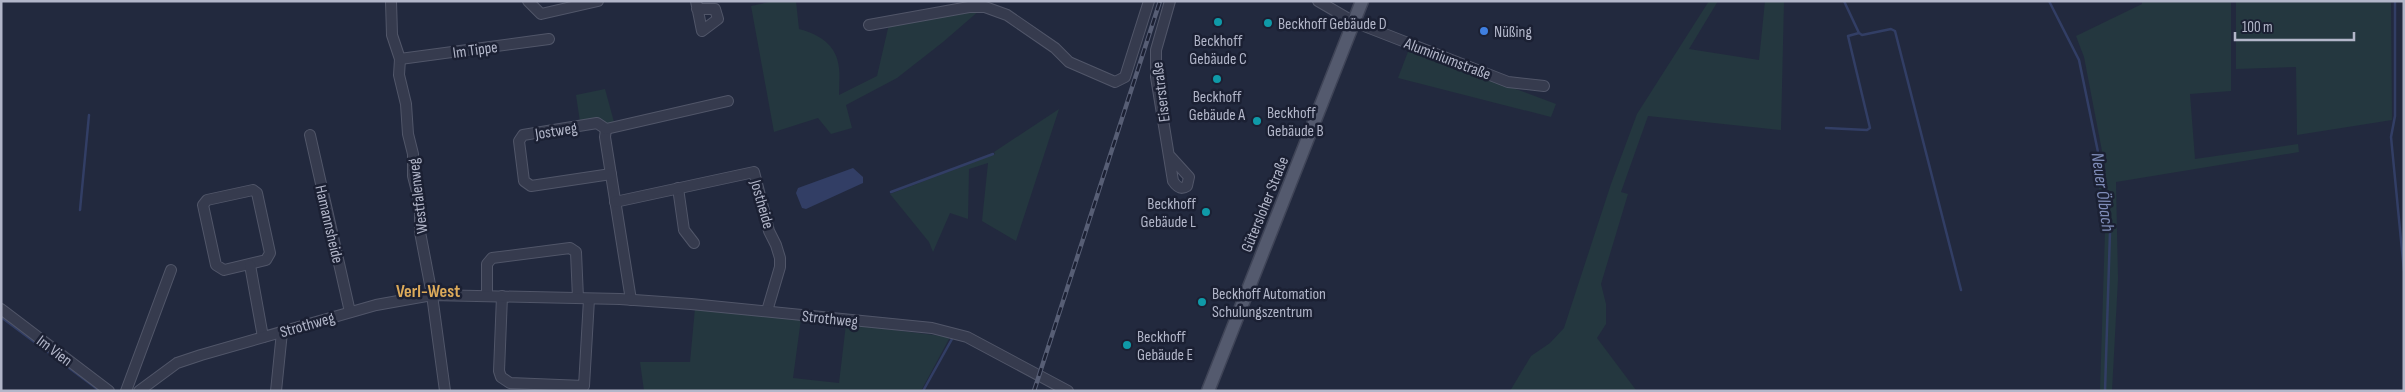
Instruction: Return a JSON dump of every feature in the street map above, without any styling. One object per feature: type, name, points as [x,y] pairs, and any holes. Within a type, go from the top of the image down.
[{"type":"main road","name":"Gütersloher Straße","points":[[1208,391],[1362,1]]},
{"type":"street","name":"Westfalenweg","points":[[391,1],[392,35],[400,59],[399,75],[406,104],[408,134],[413,154],[413,176],[420,203],[420,232],[432,295],[445,391]]},
{"type":"street","points":[[528,1],[541,14],[598,1]]},
{"type":"street","points":[[869,25],[969,7],[985,7],[1007,15],[1055,48],[1069,62],[1114,82],[1125,77],[1149,1]]},
{"type":"street","name":"Eiserstraße","points":[[1169,155],[1156,77],[1156,50],[1170,1]]},
{"type":"street","points":[[1318,1],[1354,22]]},
{"type":"street","name":"Aluminiumstraße","points":[[1354,22],[1508,82],[1544,86]]},
{"type":"street","name":"Im Tippe","points":[[400,59],[549,39]]},
{"type":"street","name":"Jostweg","points":[[611,174],[531,186],[524,181],[519,141],[523,135],[597,124],[606,129],[728,101]]},
{"type":"street","points":[[606,129],[605,137],[631,300]]},
{"type":"street","name":"Hamannsheide","points":[[310,135],[350,312]]},
{"type":"street","name":"Jostheide","points":[[615,202],[754,172],[769,231],[780,258],[780,267],[767,311]]},
{"type":"street","points":[[678,188],[684,230],[694,243]]},
{"type":"street","points":[[253,190],[257,192],[270,253],[266,260],[250,265],[224,270],[216,265],[203,205],[206,200],[253,190]]},
{"type":"street","points":[[487,295],[487,264],[492,258],[570,248],[576,252],[578,298]]},
{"type":"street","points":[[250,265],[263,337]]},
{"type":"street","points":[[126,391],[171,270]]},
{"type":"street","name":"Strothweg","points":[[139,391],[177,363],[350,312],[398,300],[432,295],[487,295],[631,300],[767,311],[932,328],[967,337],[1068,391]]},
{"type":"street","points":[[502,296],[501,377],[510,382],[584,386],[588,299]]},
{"type":"street","name":"Im Vien","points":[[1,309],[109,391]]},
{"type":"street","points":[[276,391],[282,332]]},
{"type":"shaded area","points":[[774,1],[796,1],[799,29],[820,37],[831,47],[838,60],[839,95],[877,76],[889,24],[980,10],[897,78],[846,105],[852,128],[831,134],[818,118],[774,132],[751,6]]},
{"type":"shaded area","points":[[1709,1],[1718,1],[1689,49],[1759,60],[1765,1],[1784,1],[1781,130],[1648,116],[1621,192],[1628,194],[1601,284],[1606,304],[1606,324],[1597,338],[1636,390],[1510,391],[1531,356],[1550,343],[1564,328],[1611,184],[1637,114]]},
{"type":"shaded area","points":[[2142,1],[2231,1],[2231,91],[2190,94],[2195,159],[2298,144],[2299,152],[2116,182],[2118,279],[2112,391],[2100,391],[2105,231],[2097,174],[2106,172],[2084,57],[2076,36],[2142,4]]},
{"type":"shaded area","points":[[2236,1],[2391,1],[2392,120],[2297,135],[2296,67],[2236,69]]},
{"type":"shaded area","points":[[1409,49],[1556,104],[1551,117],[1398,78]]},
{"type":"shaded area","points":[[605,89],[614,122],[606,124],[580,122],[576,95]]},
{"type":"shaded area","points":[[1059,109],[1016,241],[982,221],[988,163],[969,169],[968,219],[950,213],[933,252],[929,242],[890,194],[995,154],[994,152]]},
{"type":"shaded area","points":[[695,308],[801,319],[793,378],[839,383],[846,324],[950,337],[921,391],[644,391],[640,362],[690,362]]},
{"type":"water","points":[[853,168],[863,177],[863,183],[806,209],[802,208],[796,193],[798,188]]},
{"type":"waterway","points":[[1844,1],[1859,33],[1862,35],[1891,29],[1895,31],[1961,290]]},
{"type":"waterway","name":"Neuer Ölbach","points":[[2049,1],[2079,60],[2105,186],[2110,232],[2105,391]]},
{"type":"waterway","points":[[2395,1],[2395,116],[2391,137],[2404,271]]},
{"type":"waterway","points":[[1826,128],[1867,130],[1870,128],[1848,36],[1859,33]]},
{"type":"waterway","points":[[80,210],[89,115]]},
{"type":"waterway","points":[[891,192],[993,154]]},
{"type":"waterway","points":[[1,317],[100,391]]},
{"type":"waterway","points":[[923,391],[952,339]]},
{"type":"railway","points":[[1034,391],[1160,1]]},
{"type":"place","name":"Beckhoff Gebäude C","points":[[1218,22]]},
{"type":"place","name":"Beckhoff Gebäude D","points":[[1268,23]]},
{"type":"place","name":"Nüßing","points":[[1484,31]]},
{"type":"place","name":"Beckhoff Gebäude A","points":[[1217,79]]},
{"type":"place","name":"Beckhoff Gebäude B","points":[[1257,121]]},
{"type":"place","name":"Beckhoff Gebäude L","points":[[1206,212]]},
{"type":"place","name":"Beckhoff Automation Schulungszentrum","points":[[1202,302]]},
{"type":"place","name":"Beckhoff Gebäude E","points":[[1127,345]]},
{"type":"district","name":"Verl-West","points":[[428,291]]}]
